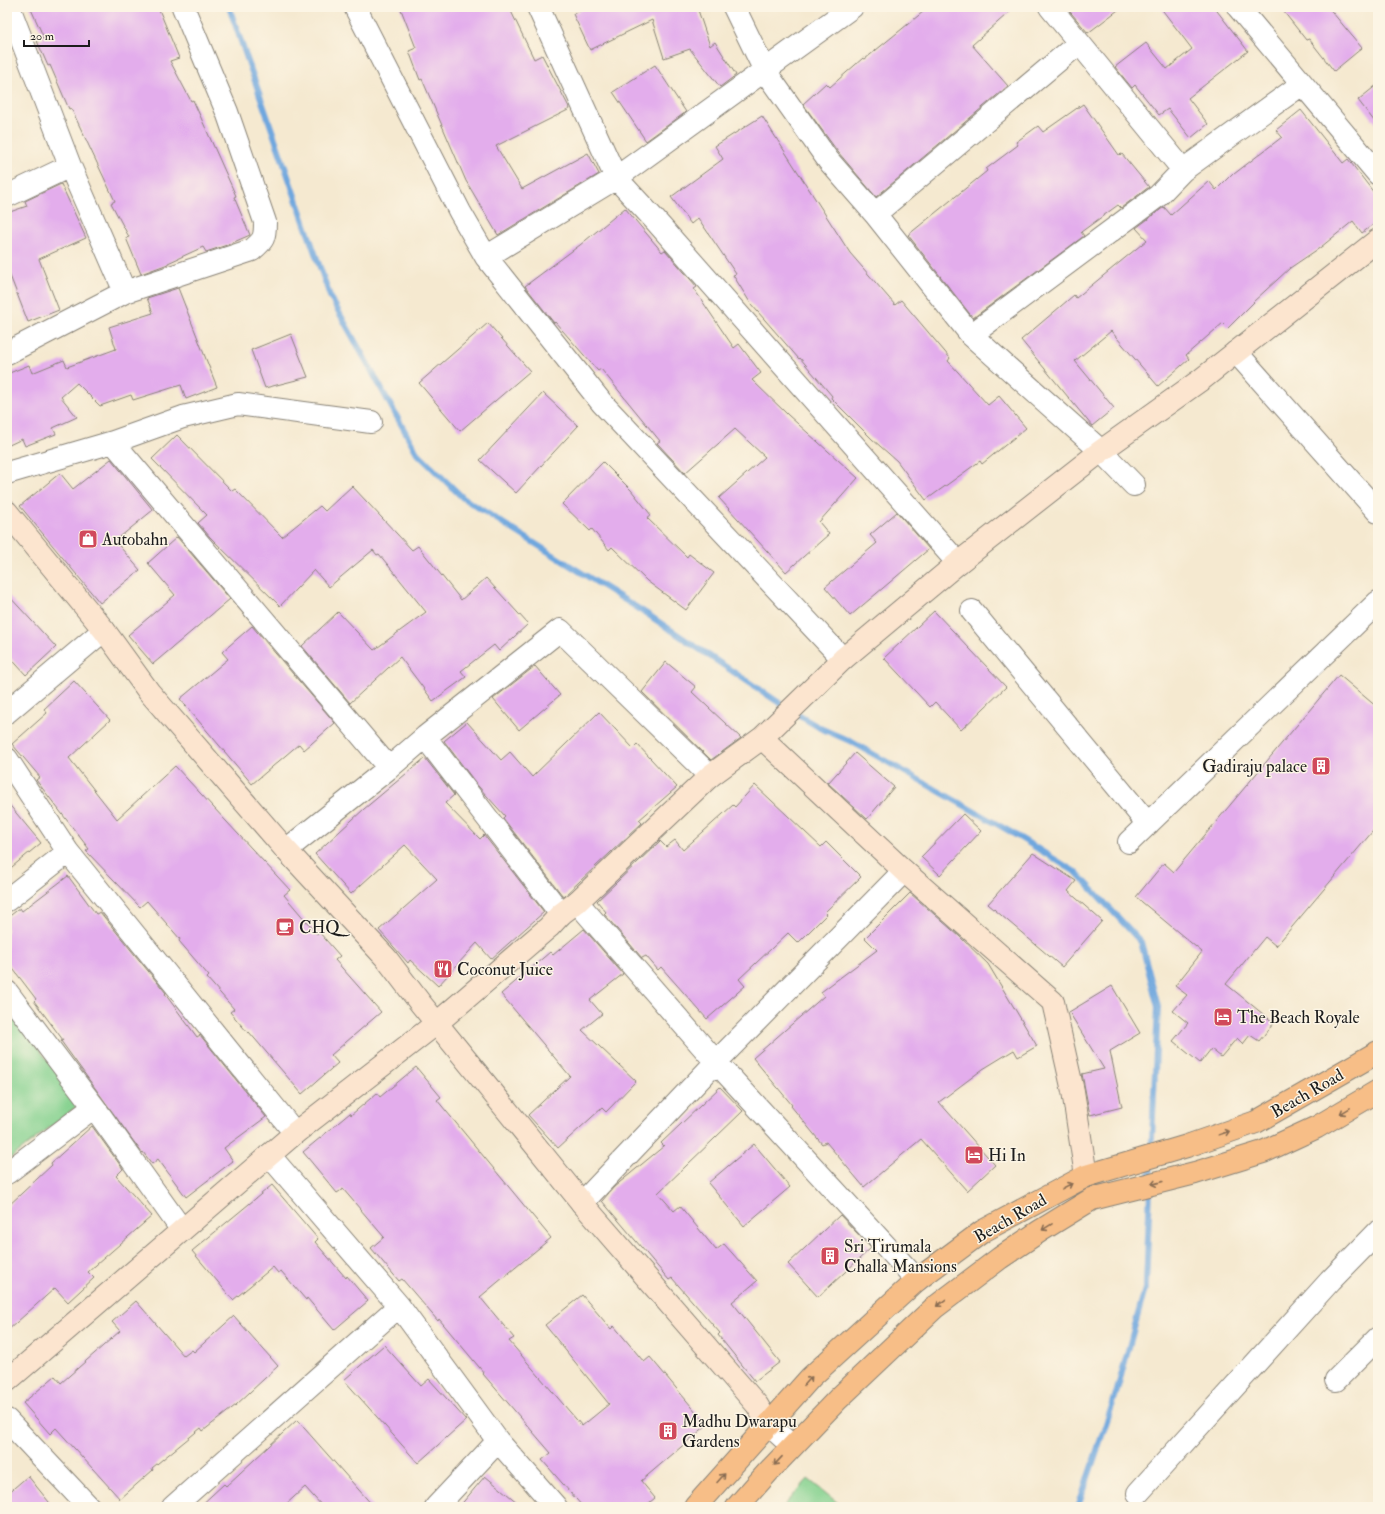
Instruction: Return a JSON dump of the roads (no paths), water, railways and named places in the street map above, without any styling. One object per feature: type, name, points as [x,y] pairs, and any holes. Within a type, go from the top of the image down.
[{"type":"main road","name":"Beach Road","points":[[695,1507],[811,1377],[917,1280],[983,1231],[1086,1176],[1187,1146],[1256,1122],[1378,1052]]},
{"type":"main road","name":"Beach Road","points":[[737,1507],[792,1446],[844,1393],[934,1308],[1000,1258],[1092,1199],[1195,1173],[1263,1152],[1317,1127],[1378,1091]]},
{"type":"main road","points":[[1302,1096],[1317,1127]]},
{"type":"street","points":[[9,7],[70,166],[125,292]]},
{"type":"street","points":[[7,353],[125,292],[252,250],[262,242],[265,234],[264,222],[227,112],[183,7]]},
{"type":"street","points":[[355,7],[460,212],[486,257],[602,403],[843,659]]},
{"type":"street","points":[[538,7],[616,178],[958,562]]},
{"type":"street","points":[[734,7],[765,71],[828,160],[875,214],[971,335],[1101,451],[1134,485]]},
{"type":"street","points":[[486,257],[616,178],[852,7]]},
{"type":"street","points":[[1050,7],[1183,170]]},
{"type":"street","points":[[1238,7],[1378,174]]},
{"type":"street","points":[[875,214],[1079,42]]},
{"type":"street","points":[[971,335],[1158,196],[1183,170],[1302,84]]},
{"type":"street","points":[[7,196],[70,166]]},
{"type":"street","points":[[7,1381],[295,1133],[437,1023],[550,927],[710,776],[762,738],[843,659],[958,562],[1101,451],[1202,379],[1378,240]]},
{"type":"street","points":[[1236,352],[1378,512]]},
{"type":"street","points":[[7,473],[113,442],[183,417],[238,404],[371,422]]},
{"type":"street","points":[[113,442],[389,768]]},
{"type":"street","points":[[7,512],[104,630],[149,692],[286,850],[386,958],[582,1203],[757,1405],[769,1425],[792,1446]]},
{"type":"street","points":[[1129,842],[1378,602]]},
{"type":"street","points":[[972,611],[1148,824]]},
{"type":"street","points":[[7,712],[104,630]]},
{"type":"street","points":[[286,850],[560,630],[710,776]]},
{"type":"street","points":[[425,737],[569,908],[716,1062],[917,1280]]},
{"type":"street","points":[[762,738],[904,871],[1053,1002],[1073,1091],[1086,1176]]},
{"type":"street","points":[[7,759],[68,852],[295,1133]]},
{"type":"street","points":[[7,900],[68,852]]},
{"type":"street","points":[[582,1203],[716,1062],[904,871]]},
{"type":"street","points":[[7,992],[94,1107],[182,1230]]},
{"type":"street","points":[[7,1172],[94,1107]]},
{"type":"street","points":[[269,1155],[399,1306],[498,1441],[556,1507]]},
{"type":"street","points":[[1138,1493],[1330,1281],[1378,1232]]},
{"type":"street","points":[[173,1507],[399,1306]]},
{"type":"street","points":[[1336,1380],[1378,1338]]},
{"type":"street","points":[[7,1420],[89,1507]]},
{"type":"street","points":[[436,1507],[498,1441]]},
{"type":"waterway","points":[[229,7],[330,296],[417,453],[463,498],[647,614],[787,708]]},
{"type":"waterway","points":[[795,713],[820,728],[852,742],[1009,831],[1077,873],[1141,942],[1158,1007],[1150,1180]]},
{"type":"waterway","points":[[1078,1507],[1116,1394],[1146,1285],[1150,1189]]},
{"type":"place","name":"Autobahn","points":[[88,539]]},
{"type":"place","name":"Gadiraju palace","points":[[1321,766]]},
{"type":"place","name":"CHQ","points":[[285,927]]},
{"type":"place","name":"Coconut Juice","points":[[443,969]]},
{"type":"place","name":"The Beach Royale","points":[[1223,1017]]},
{"type":"place","name":"Hi In","points":[[974,1155]]},
{"type":"place","name":"Sri Tirumala Challa Mansions","points":[[830,1256]]},
{"type":"place","name":"Madhu Dwarapu Gardens","points":[[668,1431]]}]
